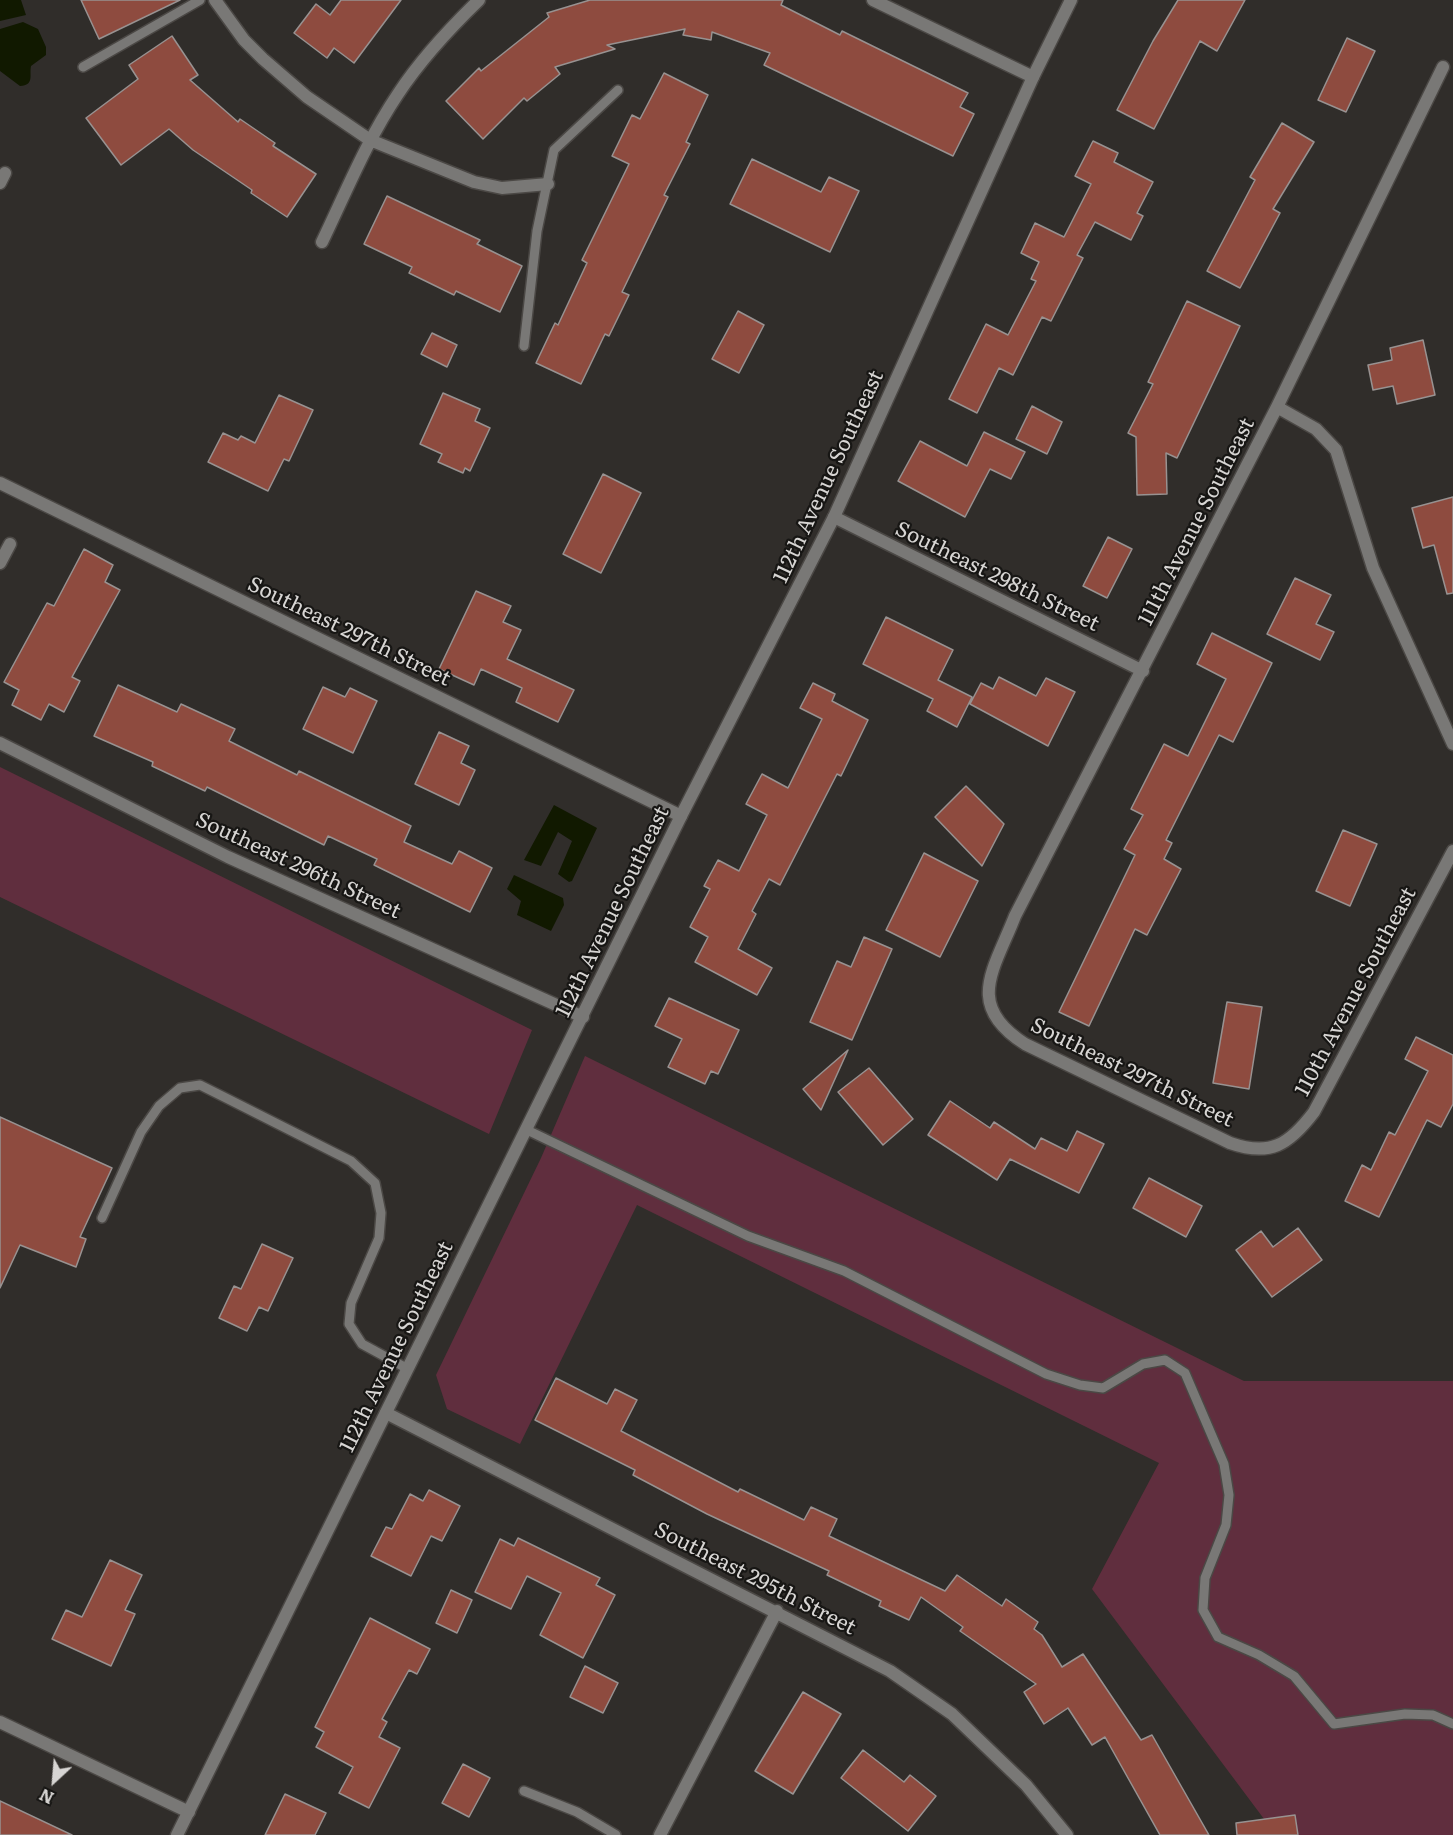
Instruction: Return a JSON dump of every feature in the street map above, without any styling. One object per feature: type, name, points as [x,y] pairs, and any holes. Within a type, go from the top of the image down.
[{"type":"street","points":[[215,0],[244,40],[263,59],[307,97],[370,140],[474,182],[502,188],[548,184]]},
{"type":"street","points":[[322,242],[370,140],[398,94],[424,58],[479,0]]},
{"type":"street","points":[[873,0],[1033,77]]},
{"type":"street","name":"112th Avenue Southeast","points":[[177,1835],[681,816],[834,517],[1033,77],[1071,0]]},
{"type":"street","name":"111th Avenue Southeast","points":[[987,995],[1015,916],[1277,407],[1443,67]]},
{"type":"street","points":[[1277,407],[1316,429],[1336,450],[1373,568],[1453,744]]},
{"type":"street","name":"Southeast 297th Street","points":[[0,483],[681,816]]},
{"type":"street","name":"Southeast 298th Street","points":[[834,517],[1143,671]]},
{"type":"street","points":[[0,563],[10,544]]},
{"type":"street","name":"Southeast 296th Street","points":[[0,743],[228,857],[583,1017]]},
{"type":"street","name":"110th Avenue Southeast","points":[[1283,1144],[1304,1126],[1324,1095],[1453,851]]},
{"type":"street","name":"Southeast 297th Street","points":[[987,995],[990,1010],[998,1023],[1025,1044],[1230,1143],[1257,1150],[1283,1144]]},
{"type":"street","name":"Southeast 295th Street","points":[[386,1413],[777,1611],[890,1671],[952,1714],[1026,1785],[1066,1835]]},
{"type":"street","points":[[660,1835],[777,1611]]},
{"type":"street","points":[[0,1722],[189,1812]]},
{"type":"lane","points":[[83,68],[200,0]]},
{"type":"lane","points":[[524,346],[537,231],[554,150],[618,90]]},
{"type":"lane","points":[[102,1218],[141,1132],[159,1106],[180,1088],[200,1085],[351,1161],[375,1183],[381,1213],[379,1238],[351,1303],[350,1324],[362,1344],[408,1369]]},
{"type":"lane","points":[[527,1130],[748,1236],[844,1271],[1046,1374],[1080,1385],[1103,1388],[1143,1364],[1165,1360],[1185,1373],[1224,1464],[1229,1495],[1226,1525],[1205,1578],[1203,1610],[1218,1637],[1259,1655],[1293,1676],[1334,1724],[1405,1714],[1433,1715],[1453,1724]]},
{"type":"lane","points":[[524,1791],[577,1812],[616,1835]]},
{"type":"shaded area","points":[[0,0],[21,0],[26,15],[0,21]]},
{"type":"shaded area","points":[[23,22],[38,29],[46,47],[46,55],[31,66],[30,82],[20,86],[0,71],[0,29]]},
{"type":"shaded area","points":[[0,767],[532,1030],[489,1134],[0,897]]},
{"type":"shaded area","points":[[554,805],[597,828],[572,881],[569,882],[558,874],[572,841],[558,832],[541,866],[524,860]]},
{"type":"shaded area","points":[[514,875],[563,898],[564,905],[551,931],[517,915],[521,901],[507,889]]},
{"type":"shaded area","points":[[585,1056],[1244,1381],[1453,1381],[1453,1835],[1276,1835],[1092,1589],[1159,1463],[637,1205],[520,1444],[447,1409],[436,1375],[541,1158]]},
{"type":"building","points":[[81,0],[180,0],[99,39]]},
{"type":"building","points":[[341,0],[401,0],[354,63],[334,48],[327,58],[294,33],[316,4],[330,15]]},
{"type":"building","points":[[590,0],[783,0],[781,5],[840,35],[842,31],[968,93],[960,107],[974,114],[953,156],[764,65],[770,53],[712,32],[711,40],[683,35],[685,29],[607,45],[615,49],[555,67],[560,74],[527,101],[524,98],[483,139],[446,101],[479,68],[481,71],[549,17],[547,13]]},
{"type":"building","points":[[1178,0],[1245,0],[1217,51],[1200,41],[1154,129],[1117,110],[1153,41]]},
{"type":"building","points":[[172,36],[198,75],[190,80],[238,122],[240,119],[275,143],[273,146],[316,174],[287,217],[193,150],[169,129],[121,165],[86,118],[138,79],[129,65]]},
{"type":"building","points":[[1347,38],[1375,51],[1346,112],[1318,100]]},
{"type":"building","points":[[664,73],[708,95],[686,142],[690,144],[664,195],[668,197],[622,292],[629,295],[609,336],[605,334],[581,384],[536,363],[555,323],[558,325],[587,263],[582,260],[629,164],[612,156],[632,115],[640,119]]},
{"type":"building","points":[[1282,123],[1314,142],[1273,209],[1280,213],[1240,288],[1207,271],[1255,180],[1250,177]]},
{"type":"building","points":[[1093,141],[1118,153],[1114,162],[1153,182],[1137,213],[1143,216],[1131,240],[1095,222],[1077,255],[1083,258],[1051,321],[1042,317],[1013,375],[999,368],[977,413],[949,399],[986,324],[1008,335],[1036,281],[1031,279],[1039,262],[1021,253],[1035,223],[1064,237],[1091,184],[1075,176]]},
{"type":"building","points":[[752,159],[821,192],[829,177],[859,191],[830,252],[730,204]]},
{"type":"building","points":[[387,196],[480,240],[477,244],[522,266],[500,312],[456,291],[454,295],[409,273],[412,267],[364,244]]},
{"type":"building","points":[[1187,301],[1240,326],[1177,458],[1166,453],[1167,494],[1137,495],[1136,437],[1128,433],[1153,384],[1148,382]]},
{"type":"building","points":[[738,311],[764,325],[739,373],[712,359]]},
{"type":"building","points":[[432,333],[457,345],[447,367],[421,354]]},
{"type":"building","points":[[1423,340],[1435,395],[1397,404],[1393,386],[1373,390],[1368,365],[1392,360],[1390,348]]},
{"type":"building","points":[[443,393],[480,409],[475,421],[490,428],[470,471],[465,468],[463,473],[438,462],[442,454],[420,444]]},
{"type":"building","points":[[279,395],[313,410],[289,461],[284,459],[268,491],[208,462],[223,433],[238,440],[241,436],[255,443]]},
{"type":"building","points":[[1032,406],[1062,422],[1047,454],[1016,439]]},
{"type":"building","points":[[984,432],[1025,452],[1011,479],[990,469],[965,517],[898,481],[920,441],[967,466]]},
{"type":"building","points":[[603,474],[641,493],[601,573],[563,554]]},
{"type":"building","points":[[1453,497],[1453,593],[1447,594],[1434,545],[1423,548],[1412,508]]},
{"type":"building","points":[[1108,537],[1132,549],[1107,598],[1083,586]]},
{"type":"building","points":[[84,549],[113,565],[105,582],[120,590],[72,677],[80,681],[64,712],[49,704],[41,720],[12,705],[19,690],[4,682],[47,603],[54,606]]},
{"type":"building","points":[[1295,578],[1331,595],[1316,624],[1334,632],[1320,660],[1267,634]]},
{"type":"building","points":[[476,591],[511,606],[503,622],[521,630],[507,659],[574,690],[558,722],[516,702],[522,688],[481,669],[474,685],[439,669]]},
{"type":"building","points":[[886,617],[953,650],[938,680],[972,697],[957,727],[927,711],[933,699],[863,664]]},
{"type":"building","points":[[1212,633],[1272,663],[1233,742],[1219,735],[1166,840],[1172,843],[1164,859],[1181,869],[1147,935],[1135,929],[1089,1026],[1059,1012],[1135,855],[1124,849],[1143,815],[1131,809],[1164,744],[1188,756],[1226,679],[1197,664]]},
{"type":"building","points":[[999,677],[1036,696],[1046,678],[1075,692],[1048,746],[970,704],[981,683],[993,689]]},
{"type":"building","points":[[813,683],[835,694],[832,701],[868,720],[841,776],[837,774],[780,885],[769,879],[752,911],[756,914],[738,949],[772,968],[757,995],[695,962],[708,937],[690,927],[710,889],[704,886],[718,860],[739,871],[767,815],[746,804],[762,774],[788,788],[822,719],[800,708]]},
{"type":"building","points":[[118,685],[177,712],[181,704],[235,729],[229,741],[297,775],[299,771],[411,826],[404,842],[452,864],[459,851],[492,868],[470,912],[374,865],[377,859],[328,836],[324,845],[207,787],[205,791],[152,766],[153,762],[94,736]]},
{"type":"building","points":[[323,687],[345,697],[350,688],[377,701],[353,753],[303,729]]},
{"type":"building","points":[[439,732],[469,746],[461,763],[475,770],[459,805],[415,784]]},
{"type":"building","points":[[966,786],[1004,824],[982,866],[935,817]]},
{"type":"building","points":[[1343,830],[1377,844],[1350,906],[1316,891]]},
{"type":"building","points":[[924,853],[978,881],[940,957],[886,930]]},
{"type":"building","points":[[864,937],[892,949],[852,1040],[810,1022],[837,961],[851,967]]},
{"type":"building","points":[[669,998],[739,1030],[718,1074],[711,1071],[705,1084],[668,1067],[682,1039],[655,1026]]},
{"type":"building","points":[[1227,1002],[1262,1007],[1249,1089],[1213,1083]]},
{"type":"building","points":[[1416,1037],[1453,1055],[1453,1104],[1441,1127],[1427,1120],[1379,1217],[1345,1201],[1362,1165],[1371,1170],[1389,1132],[1395,1135],[1428,1071],[1405,1059]]},
{"type":"building","points":[[848,1050],[821,1110],[803,1089]]},
{"type":"building","points":[[869,1068],[913,1119],[883,1145],[838,1092]]},
{"type":"building","points":[[950,1101],[990,1128],[994,1122],[1035,1149],[1041,1138],[1067,1151],[1077,1131],[1104,1144],[1079,1193],[1010,1159],[997,1180],[928,1135]]},
{"type":"building","points":[[0,1117],[112,1168],[80,1237],[86,1239],[76,1267],[20,1245],[0,1288]]},
{"type":"building","points":[[1149,1178],[1202,1206],[1186,1237],[1133,1208]]},
{"type":"building","points":[[1298,1228],[1322,1260],[1272,1297],[1236,1250],[1261,1231],[1273,1247]]},
{"type":"building","points":[[262,1244],[293,1258],[268,1311],[259,1307],[247,1331],[219,1318],[234,1286],[241,1289]]},
{"type":"building","points":[[556,1378],[607,1404],[615,1389],[637,1400],[621,1431],[738,1492],[740,1489],[804,1520],[811,1507],[837,1519],[829,1536],[945,1591],[957,1575],[1002,1606],[1006,1599],[1038,1622],[1034,1629],[1042,1635],[1062,1667],[1083,1654],[1141,1740],[1152,1735],[1209,1835],[1160,1835],[1105,1737],[1092,1745],[1068,1708],[1044,1724],[1024,1692],[1036,1684],[960,1631],[963,1627],[921,1597],[909,1620],[879,1606],[881,1601],[827,1575],[829,1571],[707,1514],[633,1475],[635,1470],[535,1420]]},
{"type":"building","points":[[429,1490],[460,1506],[442,1541],[431,1536],[411,1576],[371,1556],[386,1527],[392,1529],[410,1494],[423,1501]]},
{"type":"building","points":[[518,1538],[600,1578],[596,1585],[615,1595],[583,1658],[540,1635],[561,1593],[527,1576],[511,1609],[475,1592],[500,1539],[514,1546]]},
{"type":"building","points":[[110,1560],[142,1575],[125,1610],[135,1614],[111,1666],[52,1639],[66,1610],[82,1617]]},
{"type":"building","points":[[451,1590],[472,1600],[457,1633],[436,1623]]},
{"type":"building","points":[[370,1618],[430,1649],[417,1674],[409,1670],[382,1719],[387,1722],[379,1737],[400,1748],[369,1808],[339,1793],[353,1767],[316,1747],[324,1732],[315,1727]]},
{"type":"building","points":[[585,1666],[618,1683],[603,1713],[570,1697]]},
{"type":"building","points":[[803,1692],[841,1714],[793,1794],[755,1771]]},
{"type":"building","points":[[863,1750],[904,1782],[910,1775],[936,1796],[908,1831],[841,1778]]},
{"type":"building","points":[[463,1764],[490,1778],[469,1817],[442,1803]]},
{"type":"building","points":[[285,1794],[326,1813],[315,1835],[265,1835]]},
{"type":"building","points":[[0,1801],[72,1835],[0,1835]]},
{"type":"building","points":[[1295,1815],[1298,1835],[1237,1835],[1236,1823]]}]
